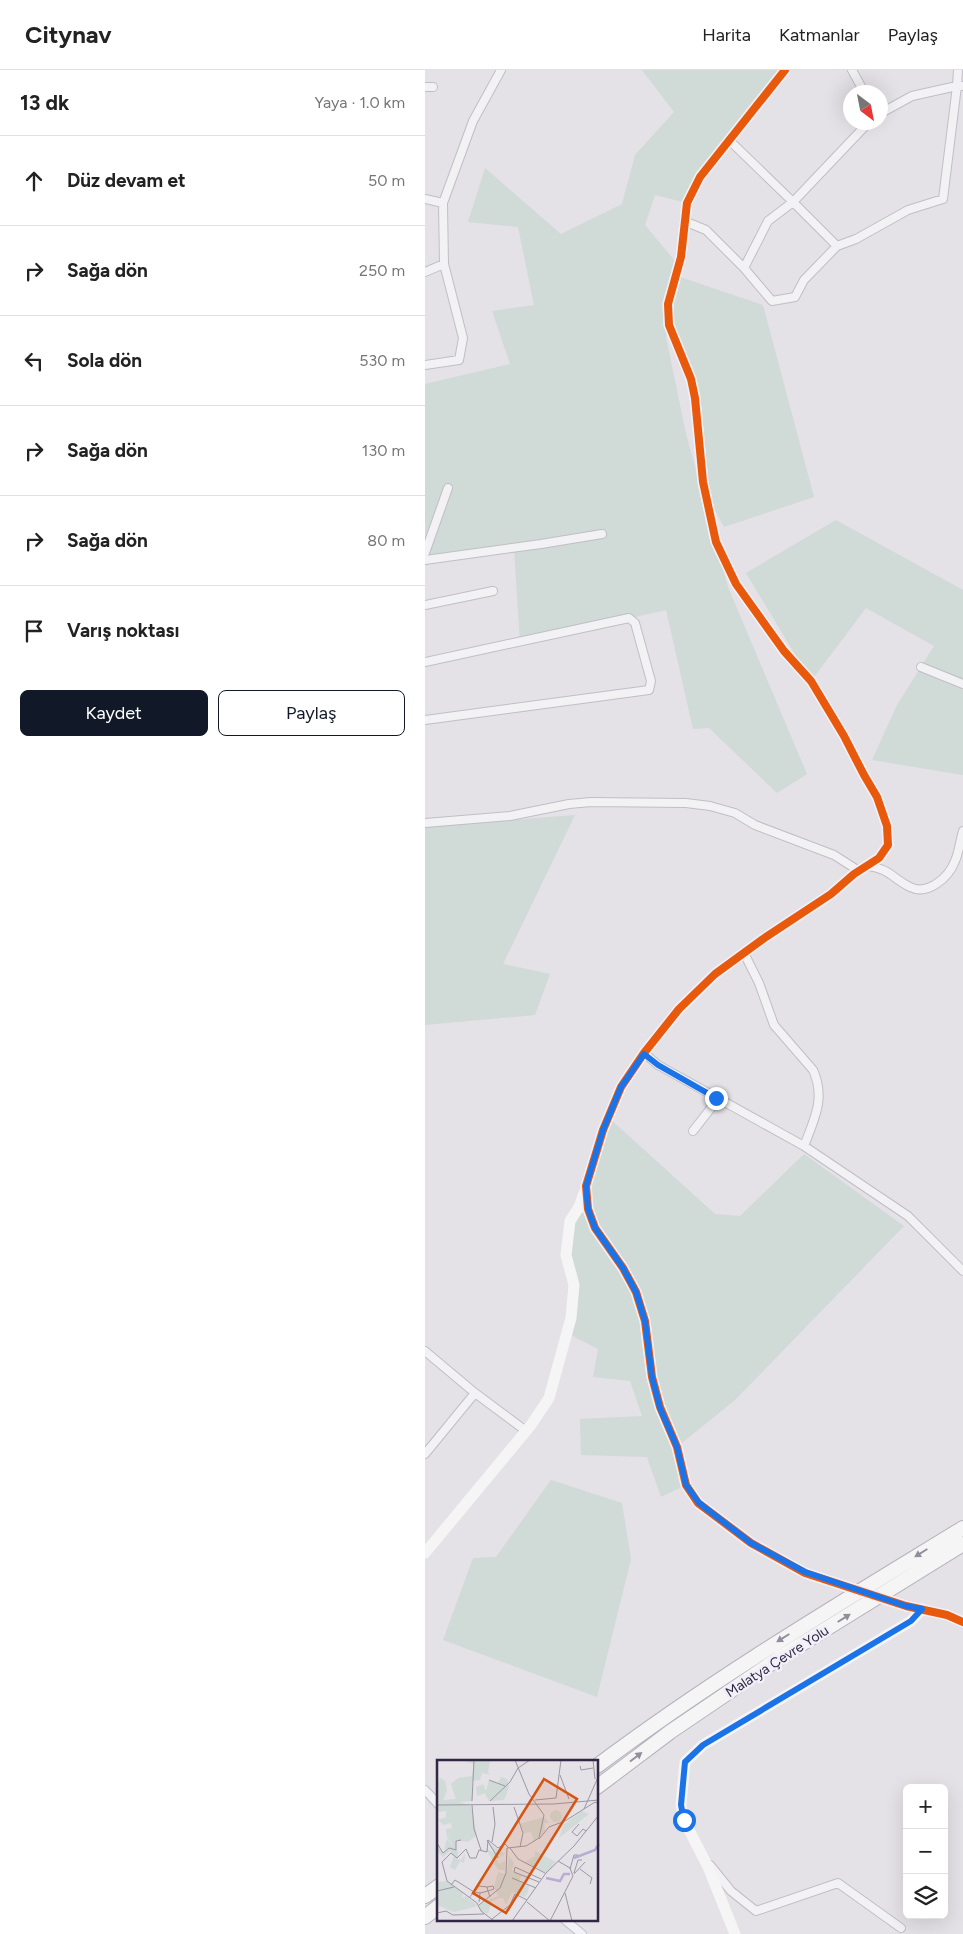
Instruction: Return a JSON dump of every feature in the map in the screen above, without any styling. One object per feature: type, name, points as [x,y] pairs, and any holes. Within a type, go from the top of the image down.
[{"type":"highway","name":"Malatya Çevre Yolu","points":[[599,1764],[658,1720],[763,1651],[963,1528]]},
{"type":"highway","name":"Malatya Çevre Yolu","points":[[599,1785],[670,1732],[779,1658],[963,1544]]},
{"type":"highway","points":[[425,1896],[437,1887]]},
{"type":"highway","points":[[425,1917],[437,1908]]},
{"type":"street","points":[[425,365],[459,360],[463,338],[444,264],[443,203],[473,120],[501,70]]},
{"type":"street","points":[[785,70],[700,177],[687,203],[681,257],[668,304],[669,325],[691,379],[695,398],[703,482],[716,542],[736,584],[784,651],[811,681],[877,797],[887,826],[888,845],[885,860],[887,872]]},
{"type":"street","points":[[852,70],[860,85]]},
{"type":"street","points":[[684,222],[706,230],[744,268],[772,301],[795,297],[804,280],[837,246],[857,239],[908,210],[943,199],[960,86],[959,70]]},
{"type":"street","points":[[888,109],[913,96],[960,86]]},
{"type":"street","points":[[744,268],[768,221],[793,202],[861,130]]},
{"type":"street","points":[[729,140],[837,246]]},
{"type":"street","points":[[425,199],[443,203]]},
{"type":"street","points":[[425,272],[444,264]]},
{"type":"street","points":[[425,553],[448,488]]},
{"type":"street","points":[[425,560],[602,534]]},
{"type":"street","points":[[425,605],[493,591]]},
{"type":"street","points":[[425,662],[629,618],[635,623],[651,680],[649,690],[425,720]]},
{"type":"street","points":[[921,667],[963,684]]},
{"type":"street","points":[[425,824],[510,816],[576,803],[686,803],[710,806],[735,813],[755,825],[834,855],[863,869],[880,867],[912,889],[927,889],[943,880],[955,863],[963,831]]},
{"type":"street","points":[[425,1553],[526,1431],[549,1398],[571,1318],[574,1285],[566,1255],[571,1221],[579,1207],[603,1130],[621,1087],[679,1009],[715,974],[831,894],[879,858],[888,845]]},
{"type":"street","points":[[744,953],[759,983],[774,1026],[813,1070],[820,1088],[817,1111],[803,1146]]},
{"type":"street","points":[[644,1054],[658,1065],[803,1146],[908,1216],[963,1271]]},
{"type":"street","points":[[693,1131],[711,1108],[716,1098]]},
{"type":"street","points":[[586,1186],[588,1209],[595,1228],[623,1268],[636,1292],[645,1321],[652,1377],[660,1408],[677,1447],[686,1485],[699,1503],[751,1543],[805,1572],[906,1606],[947,1615],[963,1622]]},
{"type":"street","points":[[425,1351],[475,1393],[526,1431]]},
{"type":"street","points":[[425,1454],[475,1393]]},
{"type":"street","points":[[735,1934],[704,1858],[684,1820],[681,1805],[685,1762],[703,1745],[911,1621],[922,1609]]},
{"type":"street","points":[[425,1790],[437,1803]]},
{"type":"street","points":[[704,1858],[731,1891],[756,1911],[838,1883],[901,1928]]},
{"type":"street","points":[[567,1922],[582,1934]]},
{"type":"shaded area","points":[[642,70],[783,70],[687,203],[655,195],[645,225],[679,266],[677,276],[763,305],[814,497],[724,527],[705,492],[693,389],[671,310],[666,337],[686,434],[728,587],[807,774],[777,793],[709,728],[693,729],[666,610],[520,643],[514,548],[425,562],[425,384],[510,364],[492,311],[534,305],[518,227],[468,222],[485,168],[561,234],[622,204],[635,155],[674,112]]},
{"type":"shaded area","points":[[836,520],[963,590],[963,775],[872,760],[897,705],[934,646],[866,608],[811,681],[746,573]]},
{"type":"shaded area","points":[[575,815],[503,964],[550,974],[535,1015],[425,1025],[425,827]]},
{"type":"shaded area","points":[[608,1117],[715,1214],[740,1216],[804,1154],[904,1226],[735,1400],[677,1447],[686,1485],[661,1497],[647,1457],[581,1455],[580,1419],[642,1416],[630,1381],[593,1377],[598,1349],[567,1333],[574,1285],[566,1255],[570,1221],[588,1209],[586,1186]]},
{"type":"shaded area","points":[[551,1480],[622,1503],[631,1559],[597,1697],[443,1640],[473,1558],[496,1557]]},
{"type":"cycle path","points":[[785,70],[700,177],[687,203],[681,257],[668,304],[669,325],[691,379],[695,398],[703,482],[716,542],[736,584],[784,651],[811,681],[844,736],[877,797],[887,826],[888,845],[879,858],[854,874],[831,894],[763,939],[715,974],[679,1009],[644,1053],[621,1087],[603,1130],[586,1186],[588,1209],[595,1228],[623,1268],[636,1292],[645,1321],[652,1377],[660,1407],[677,1447],[686,1485],[698,1503],[751,1543],[805,1573],[906,1606],[947,1615],[963,1622]]},
{"type":"route","points":[[684,1820],[681,1805],[685,1762],[703,1745],[911,1621],[922,1609],[906,1606],[805,1572],[751,1543],[699,1503],[686,1485],[677,1447],[660,1408],[652,1377],[645,1321],[636,1292],[623,1268],[595,1228],[588,1209],[586,1186],[603,1130],[621,1087],[644,1054],[658,1065],[716,1098]]}]
